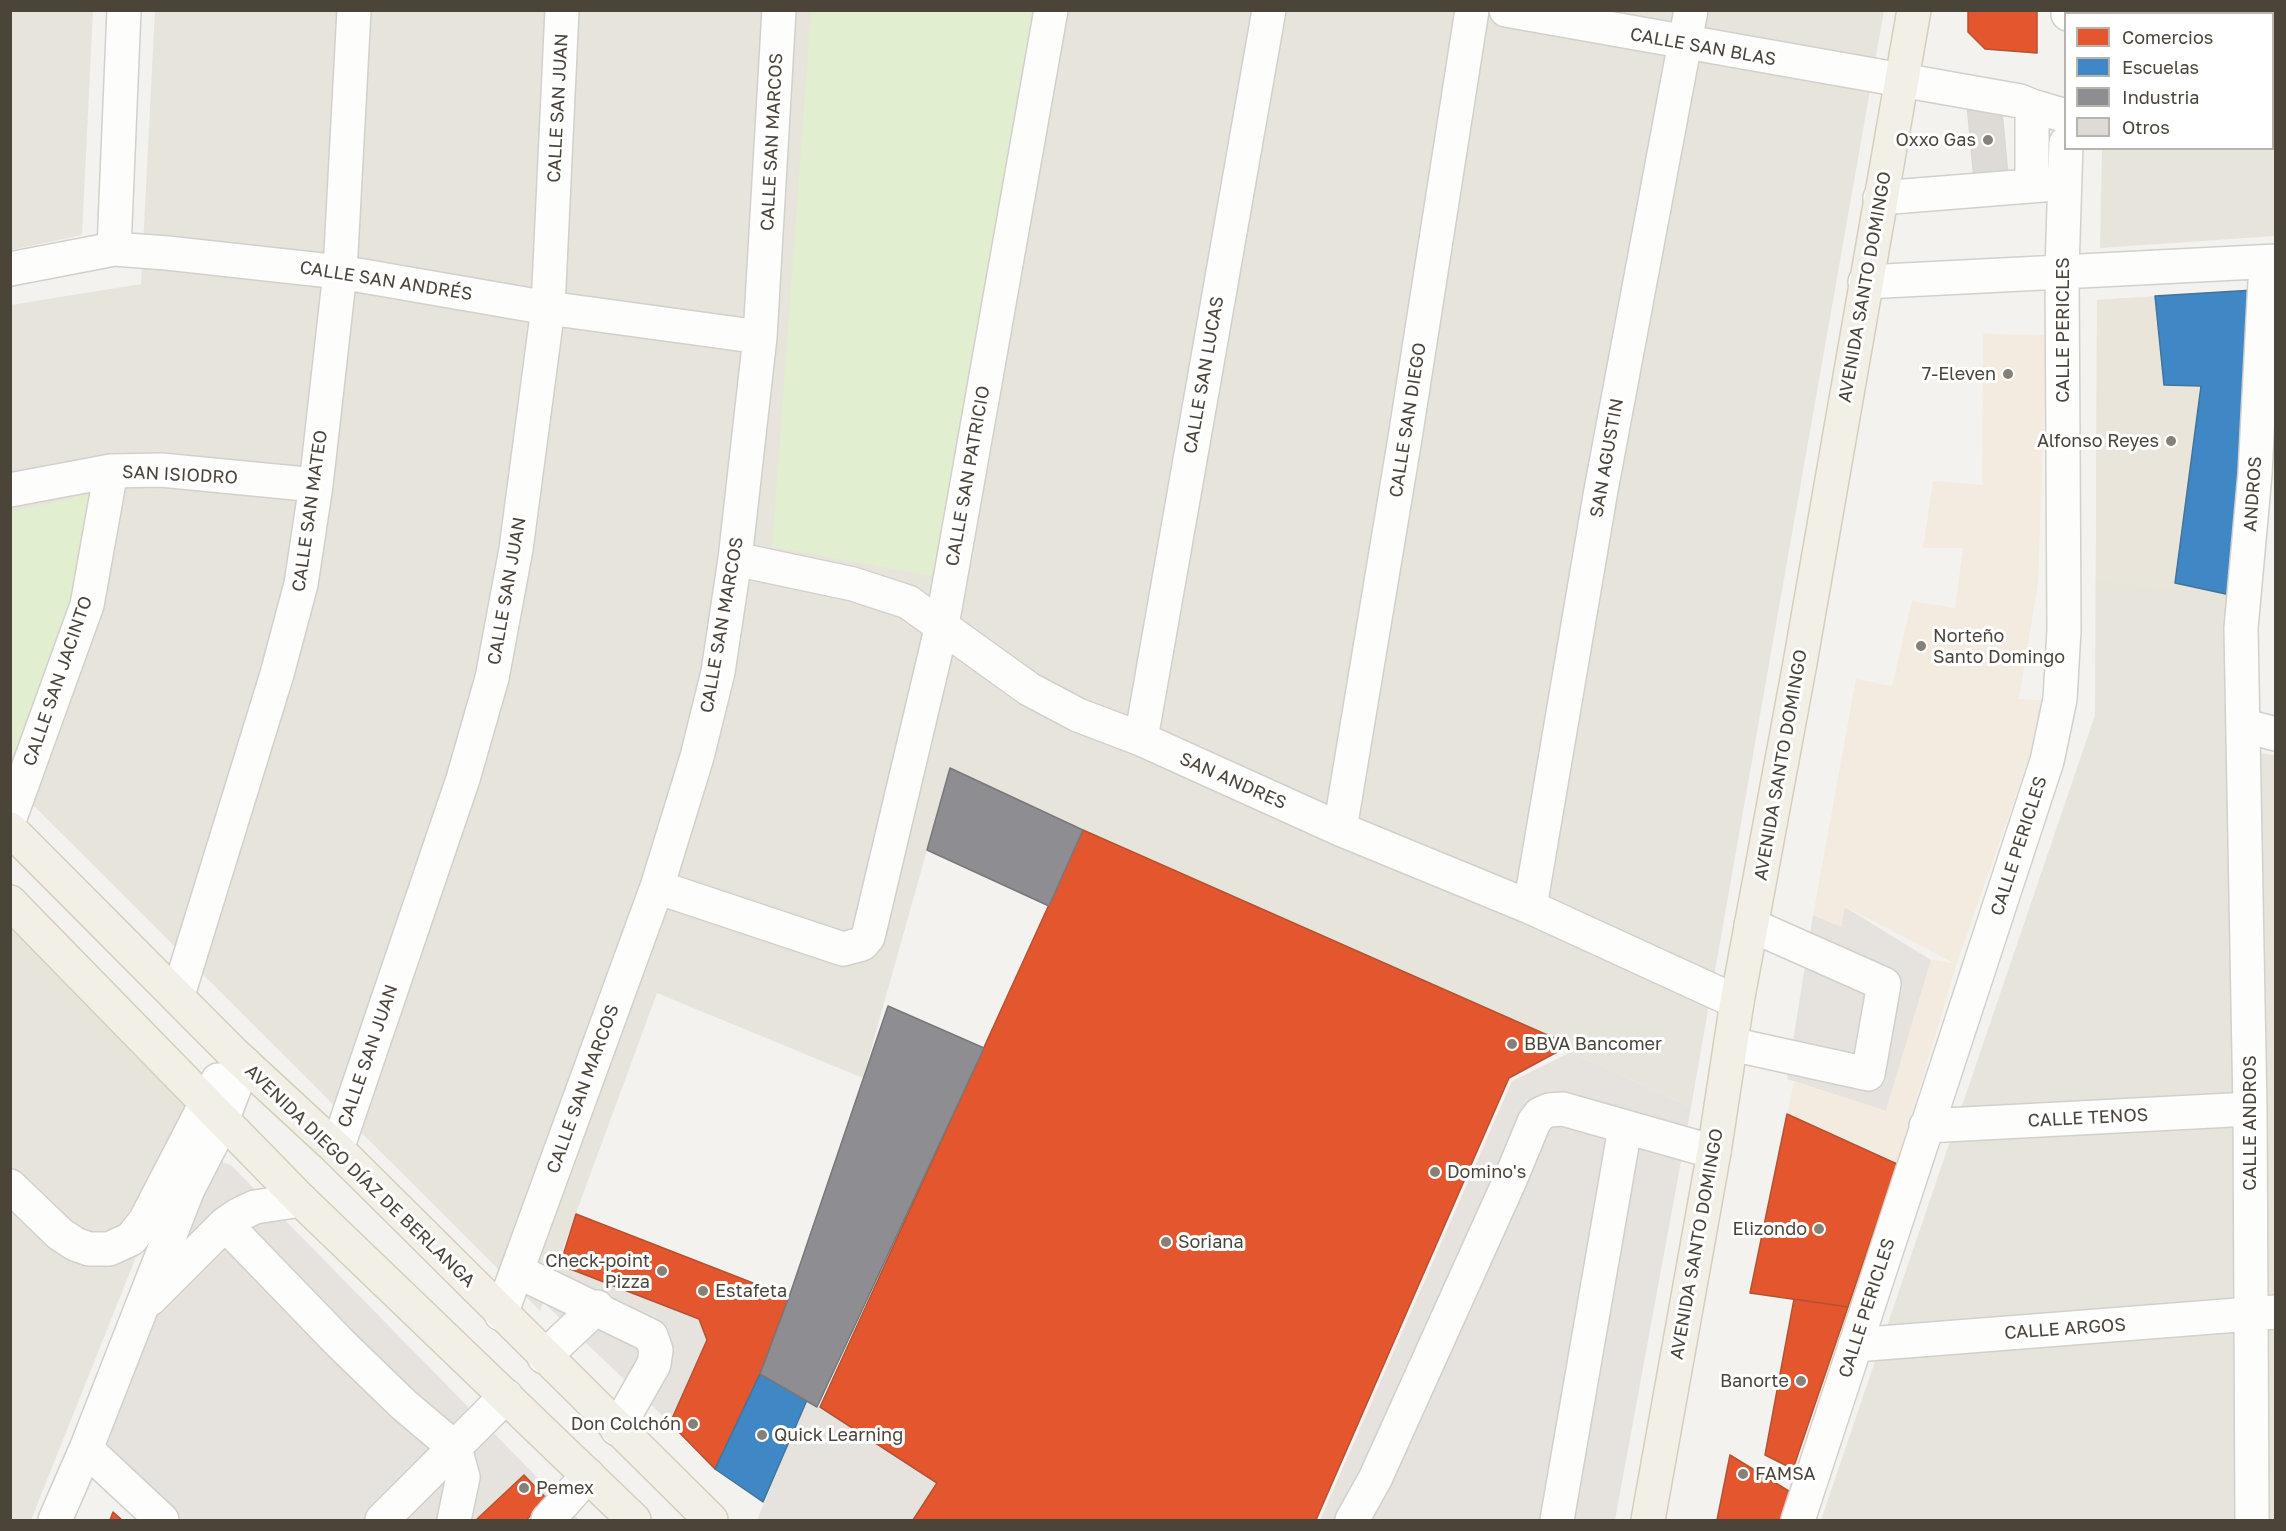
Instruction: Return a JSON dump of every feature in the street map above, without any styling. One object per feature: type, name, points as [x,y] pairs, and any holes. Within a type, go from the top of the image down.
[{"type":"main road","name":"AVENIDA SANTO DOMINGO","points":[[1648,1521],[1714,1152],[1737,1002],[1800,663],[1914,10]]},
{"type":"main road","name":"AVENIDA DIEGO DÍAZ DE BERLANGA","points":[[10,829],[178,995],[238,1058],[337,1149],[711,1521]]},
{"type":"main road","points":[[10,902],[301,1200],[634,1521]]},
{"type":"street","points":[[114,249],[124,10]]},
{"type":"street","name":"CALLE SAN MATEO","points":[[178,995],[277,674],[301,584],[316,485],[340,272],[354,10]]},
{"type":"street","name":"CALLE SAN JUAN","points":[[337,1149],[463,779],[492,678],[516,549],[548,308],[562,10]]},
{"type":"street","name":"CALLE SAN MARCOS","points":[[501,1314],[657,887],[697,757],[718,672],[735,559],[760,337],[779,10]]},
{"type":"street","name":"CALLE SAN PATRICIO","points":[[657,887],[843,949],[862,944],[868,937],[942,625],[1050,10]]},
{"type":"street","name":"CALLE SAN LUCAS","points":[[1141,739],[1269,10]]},
{"type":"street","name":"CALLE SAN DIEGO","points":[[1340,829],[1405,438],[1472,10]]},
{"type":"street","name":"CALLE SAN BLAS","points":[[1506,10],[1685,44],[2007,97],[2064,115]]},
{"type":"street","name":"SAN AGUSTIN","points":[[1530,907],[1601,490],[1691,10]]},
{"type":"street","points":[[2032,106],[2032,186]]},
{"type":"street","name":"CALLE PERICLES","points":[[1798,1521],[2047,761],[2060,699],[2064,630],[2062,270],[2066,150]]},
{"type":"street","points":[[1880,198],[2065,184]]},
{"type":"street","name":"CALLE SAN ANDRÉS","points":[[10,269],[114,249],[340,272],[548,308],[760,337]]},
{"type":"street","points":[[1865,282],[2062,270],[2271,262]]},
{"type":"street","name":"ANDROS","points":[[2260,730],[2241,628],[2264,518],[2271,262]]},
{"type":"street","name":"SAN ISIODRO","points":[[10,490],[111,471],[160,470],[316,485]]},
{"type":"street","name":"CALLE SAN JACINTO","points":[[10,818],[87,605],[111,471]]},
{"type":"street","name":"SAN ANDRES","points":[[735,559],[853,584],[908,602],[1029,689],[1078,715],[1141,739],[1340,829],[1530,907],[1737,1002]]},
{"type":"street","name":"CALLE ANDROS","points":[[2252,1521],[2263,1313],[2250,1109],[2260,730]]},
{"type":"street","points":[[1731,1044],[1868,1074],[1884,984],[1751,925]]},
{"type":"street","points":[[55,1521],[144,1304],[179,1181],[238,1058]]},
{"type":"street","points":[[1353,1521],[1375,1479],[1534,1122],[1540,1114],[1549,1110],[1563,1109],[1714,1152]]},
{"type":"street","name":"CALLE TENOS","points":[[1926,1126],[2250,1109]]},
{"type":"street","points":[[1557,1521],[1625,1128]]},
{"type":"street","points":[[10,1186],[60,1234],[75,1244],[88,1249],[109,1249],[130,1239],[179,1181]]},
{"type":"street","points":[[144,1304],[225,1224],[255,1208],[301,1200]]},
{"type":"street","points":[[225,1224],[356,1359],[455,1448],[463,1477],[454,1521]]},
{"type":"street","points":[[517,1271],[597,1307],[651,1336],[656,1350],[654,1364],[617,1429]]},
{"type":"street","points":[[544,1357],[597,1307]]},
{"type":"street","name":"CALLE ARGOS","points":[[1855,1345],[2263,1313]]},
{"type":"street","points":[[382,1521],[506,1396]]},
{"type":"street","points":[[86,1449],[162,1521]]},
{"type":"street","points":[[548,1521],[588,1475]]},
{"type":"shaded area","points":[[10,11],[93,11],[82,235],[11,250]]},
{"type":"shaded area","points":[[155,11],[1884,11],[1691,1107],[950,768],[863,1078],[657,993],[540,1311],[11,783],[11,305],[141,284]]},
{"type":"shaded area","points":[[2275,11],[2275,236],[2100,248],[2102,150],[2274,150],[2274,12],[2126,12]]},
{"type":"shaded area","points":[[2254,290],[2226,749],[2275,755],[2275,1520],[1821,1520],[2095,715],[2097,300]]},
{"type":"shaded area","name":"Alfonso Reyes","points":[[2254,290],[2235,596],[2096,581],[2097,300]]},
{"type":"shaded area","points":[[1983,334],[2047,335],[2038,583],[2019,699],[2049,701],[1957,963],[1897,1164],[1787,1114],[1794,1082],[1886,1111],[1931,960],[1954,963],[1846,907],[1841,927],[1813,915],[1856,679],[1892,686],[1912,601],[1955,608],[1963,548],[1923,548],[1933,481],[1982,485]]},
{"type":"shaded area","points":[[1845,907],[1931,960],[1886,1111],[1787,1079],[1813,915],[1841,927]]},
{"type":"shaded area","points":[[10,927],[194,1112],[31,1520],[10,1520]]},
{"type":"shaded area","points":[[1571,1052],[1691,1107],[1615,1520],[1320,1520],[1512,1081]]},
{"type":"shaded area","points":[[213,1162],[223,1162],[232,1166],[579,1520],[175,1520],[98,1442]]},
{"type":"shaded area","points":[[560,1265],[699,1319],[707,1340],[670,1423],[545,1304]]},
{"type":"shaded area","points":[[807,1400],[937,1483],[913,1520],[757,1520]]},
{"type":"green space","points":[[811,11],[1035,11],[937,577],[772,547]]},
{"type":"green space","points":[[94,493],[88,581],[11,789],[11,512]]},
{"type":"building: Comercios","points":[[1968,10],[2037,10],[2037,53],[1985,49],[1968,32]]},
{"type":"building: Comercios","name":"Soriana","points":[[1083,830],[1570,1045],[1509,1078],[1316,1520],[913,1520],[937,1483],[820,1407]]},
{"type":"building: Comercios","name":"Elizondo","points":[[1787,1114],[1897,1164],[1848,1307],[1750,1293]]},
{"type":"building: Comercios","points":[[576,1214],[789,1297],[760,1374],[715,1469],[670,1423],[707,1340],[699,1319],[560,1265]]},
{"type":"building: Comercios","name":"Banorte","points":[[1794,1299],[1848,1307],[1793,1469],[1765,1455]]},
{"type":"building: Comercios","name":"FAMSA","points":[[1730,1455],[1792,1493],[1783,1520],[1717,1520]]},
{"type":"building: Comercios","name":"Pemex","points":[[524,1475],[548,1500],[526,1520],[476,1520]]},
{"type":"building: Comercios","points":[[113,1512],[122,1520],[110,1520]]},
{"type":"building: Escuelas","points":[[2254,290],[2235,596],[2175,583],[2201,386],[2164,385],[2155,296]]},
{"type":"building: Escuelas","name":"Quick Learning","points":[[760,1374],[807,1400],[763,1502],[715,1469]]},
{"type":"building: Industria","points":[[950,768],[1083,830],[1049,906],[927,850]]},
{"type":"building: Industria","points":[[888,1006],[984,1048],[817,1407],[760,1374],[789,1297]]},
{"type":"building: Otros","name":"Oxxo Gas","points":[[2001,101],[2008,176],[1974,179],[1967,104]]},
{"type":"place","name":"Oxxo Gas","points":[[1988,140]]},
{"type":"place","name":"7-Eleven","points":[[2008,374]]},
{"type":"place","name":"Alfonso Reyes","points":[[2171,441]]},
{"type":"place","name":"Norteño Santo Domingo","points":[[1921,646]]},
{"type":"place","name":"BBVA Bancomer","points":[[1512,1044]]},
{"type":"place","name":"Domino's","points":[[1435,1172]]},
{"type":"place","name":"Elizondo","points":[[1819,1229]]},
{"type":"place","name":"Soriana","points":[[1166,1242]]},
{"type":"place","name":"Check-point Pizza","points":[[662,1271]]},
{"type":"place","name":"Estafeta","points":[[703,1291]]},
{"type":"place","name":"Banorte","points":[[1801,1381]]},
{"type":"place","name":"Don Colchón","points":[[693,1424]]},
{"type":"place","name":"Quick Learning","points":[[762,1435]]},
{"type":"place","name":"FAMSA","points":[[1743,1474]]},
{"type":"place","name":"Pemex","points":[[524,1488]]}]
